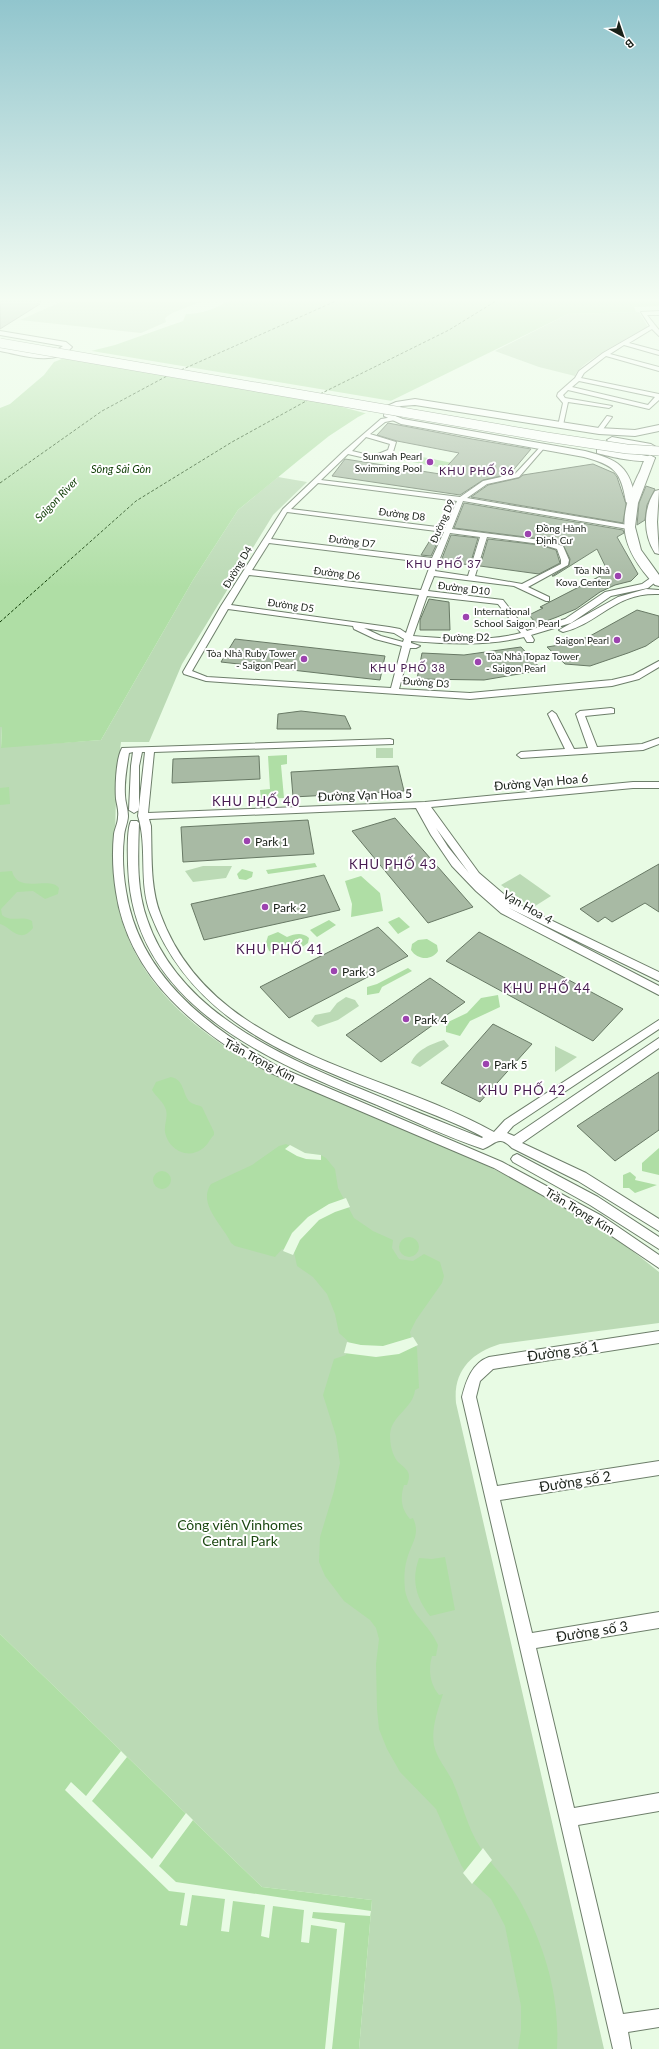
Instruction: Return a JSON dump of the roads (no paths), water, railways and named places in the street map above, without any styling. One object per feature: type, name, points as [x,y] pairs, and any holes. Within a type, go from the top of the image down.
[{"type":"main road","points":[[309,397],[547,437],[601,448],[656,451]]},
{"type":"main road","points":[[366,397],[599,434],[637,437],[659,434]]},
{"type":"main road","points":[[632,502],[628,479],[618,466],[598,457],[393,419],[387,414],[388,410],[399,404],[415,402],[560,425],[599,434],[656,451]]},
{"type":"main road","points":[[388,410],[402,415],[635,458],[656,451]]},
{"type":"main road","points":[[599,434],[635,433],[659,428]]},
{"type":"main road","points":[[601,452],[636,472],[648,469],[656,451]]},
{"type":"main road","points":[[658,576],[648,551],[639,521],[642,502],[659,471]]},
{"type":"main road","points":[[636,472],[628,518],[628,527],[635,549],[658,576]]},
{"type":"main road","points":[[659,493],[652,508],[651,520],[655,542],[659,550]]},
{"type":"street","points":[[604,397],[649,407],[659,397]]},
{"type":"street","points":[[562,398],[609,406]]},
{"type":"street","points":[[560,425],[566,403],[562,398]]},
{"type":"street","points":[[599,434],[609,417]]},
{"type":"street","name":"Đường D4","points":[[187,672],[225,606],[285,510],[366,435],[384,420],[393,419]]},
{"type":"street","points":[[346,452],[374,458],[391,451],[394,443],[366,435]]},
{"type":"street","name":"Đường D9","points":[[394,691],[407,642],[435,561],[461,500],[485,482],[517,476],[543,446]]},
{"type":"street","points":[[316,481],[451,498],[628,527]]},
{"type":"street","name":"Đường D8","points":[[285,510],[541,542],[560,548],[565,560],[564,565],[524,586]]},
{"type":"street","points":[[471,578],[484,535]]},
{"type":"street","name":"Đường D7","points":[[265,540],[435,561]]},
{"type":"street","name":"Đường D6","points":[[246,572],[425,593]]},
{"type":"street","points":[[431,574],[516,584],[524,586],[546,599]]},
{"type":"street","name":"Đường D2","points":[[529,637],[568,621],[588,609],[608,594],[645,586],[658,576]]},
{"type":"street","name":"Đường D2","points":[[407,642],[468,648],[490,647],[579,624],[616,599],[645,592],[659,592]]},
{"type":"street","name":"Đường D10","points":[[425,593],[500,602],[529,637]]},
{"type":"street","name":"Đường D5","points":[[225,606],[354,624],[376,637],[407,642]]},
{"type":"street","points":[[588,609],[596,612]]},
{"type":"street","name":"Đường D3","points":[[187,672],[206,679],[470,696],[612,683],[636,677],[659,663]]},
{"type":"street","points":[[594,751],[578,711],[611,711]]},
{"type":"street","points":[[552,714],[571,752]]},
{"type":"street","points":[[521,755],[644,747],[659,741]]},
{"type":"street","points":[[138,750],[390,742]]},
{"type":"street","name":"Trần Trọng Kim","points":[[659,1226],[582,1177],[515,1143],[496,1137],[294,1052],[263,1036],[218,1003],[199,985],[177,959],[155,914],[150,894],[146,826],[138,813],[135,766],[138,750],[125,750],[120,802],[123,817],[120,828],[120,858],[121,890],[124,911],[134,940],[147,964],[165,988],[195,1019],[243,1053],[275,1070],[493,1163],[598,1220],[659,1262]]},
{"type":"street","name":"Trần Trọng Kim","points":[[138,813],[150,750]]},
{"type":"street","name":"Đường Vạn Hoa 6","points":[[422,805],[633,785],[659,785]]},
{"type":"street","name":"Đường Vạn Hoa 5","points":[[138,813],[422,805]]},
{"type":"street","name":"Vạn Hoa 4","points":[[422,805],[476,875],[508,904],[659,977]]},
{"type":"street","name":"Vạn Hoa 4","points":[[422,805],[434,833],[468,877],[494,903],[506,911],[659,991]]},
{"type":"street","points":[[128,812],[138,813],[140,821],[134,823],[125,821],[123,817],[128,812]]},
{"type":"street","name":"Trần Trọng Kim","points":[[134,823],[134,879],[141,916],[153,945],[164,964],[199,1005],[242,1038],[290,1064],[483,1144]]},
{"type":"street","points":[[659,1024],[509,1123],[496,1137],[483,1144],[483,1153],[493,1163],[509,1165],[517,1159],[519,1152],[515,1143],[659,1042]]},
{"type":"street","name":"Trần Trọng Kim","points":[[517,1159],[594,1201],[659,1244]]},
{"type":"street","name":"Đường số 1","points":[[491,1494],[469,1397],[474,1378],[488,1363],[499,1360],[659,1337]]},
{"type":"street","name":"Đường số 2","points":[[491,1494],[659,1468]]},
{"type":"street","points":[[491,1494],[622,2049]]},
{"type":"street","name":"Đường số 3","points":[[526,1642],[659,1620]]},
{"type":"street","points":[[568,1818],[659,1802]]},
{"type":"street","points":[[616,2026],[659,2018]]},
{"type":"water","name":"Sông Sài Gòn","points":[[19,397],[400,397],[358,417],[329,436],[238,510],[193,580],[101,740],[1,748],[0,408],[10,404]]},
{"type":"water","name":"Sunwah Pearl Swimming Pool","points":[[407,454],[458,464],[453,470],[402,460]]},
{"type":"water","points":[[287,755],[287,764],[281,765],[284,798],[261,799],[260,790],[270,789],[268,756]]},
{"type":"water","points":[[9,787],[10,804],[0,805],[0,788]]},
{"type":"water","points":[[315,863],[317,867],[268,874],[266,870]]},
{"type":"water","points":[[242,869],[253,872],[252,877],[246,880],[239,879],[237,874]]},
{"type":"water","points":[[12,871],[15,878],[21,882],[49,883],[59,888],[58,894],[45,899],[33,891],[17,892],[1,909],[2,915],[5,917],[13,919],[28,919],[32,921],[33,928],[24,935],[16,934],[0,924],[0,872]]},
{"type":"water","points":[[361,876],[380,893],[383,911],[351,917],[352,904],[345,881]]},
{"type":"water","points":[[399,917],[410,927],[398,934],[388,922]]},
{"type":"water","points":[[329,920],[336,925],[317,937],[310,930]]},
{"type":"water","points":[[278,932],[287,937],[296,934],[304,935],[309,938],[308,943],[301,948],[286,945],[273,952],[269,951],[266,943],[268,936]]},
{"type":"water","points":[[427,939],[437,945],[438,951],[428,958],[417,956],[411,950],[412,944],[418,940]]},
{"type":"water","points":[[408,968],[412,971],[382,987],[379,993],[367,995],[367,987],[377,984]]},
{"type":"water","points":[[498,995],[500,1007],[470,1021],[460,1036],[446,1032],[446,1023],[467,1013],[481,998]]},
{"type":"water","points":[[171,1077],[179,1081],[187,1099],[190,1102],[202,1107],[214,1132],[214,1135],[206,1146],[196,1152],[184,1153],[174,1148],[165,1132],[167,1115],[166,1110],[164,1104],[152,1090],[156,1082]]},
{"type":"water","points":[[286,1144],[305,1153],[321,1155],[326,1158],[335,1169],[338,1188],[354,1218],[373,1231],[393,1240],[392,1248],[399,1259],[413,1261],[424,1254],[440,1262],[444,1276],[442,1283],[416,1320],[410,1332],[411,1338],[417,1348],[419,1388],[415,1390],[410,1402],[394,1422],[390,1435],[394,1456],[409,1474],[407,1485],[404,1485],[402,1503],[407,1515],[410,1519],[413,1518],[416,1529],[416,1534],[405,1567],[405,1590],[407,1598],[415,1612],[430,1631],[438,1645],[436,1656],[432,1656],[430,1666],[432,1682],[436,1691],[439,1695],[443,1694],[433,1732],[435,1750],[452,1780],[475,1839],[516,1894],[537,1936],[549,1972],[553,1991],[556,2010],[557,2049],[518,2049],[521,2030],[521,2006],[505,1926],[491,1899],[472,1882],[461,1865],[436,1809],[400,1772],[387,1749],[379,1729],[377,1709],[376,1664],[379,1639],[376,1628],[370,1620],[344,1601],[325,1576],[319,1562],[320,1537],[334,1491],[340,1463],[336,1436],[323,1395],[334,1359],[346,1355],[349,1342],[339,1333],[335,1314],[327,1294],[313,1277],[297,1266],[294,1252],[282,1249],[275,1257],[235,1246],[231,1243],[209,1207],[207,1199],[211,1184],[252,1165],[279,1146]]},
{"type":"water","points":[[659,1148],[659,1175],[642,1171],[642,1163]]},
{"type":"water","points":[[162,1171],[168,1174],[171,1180],[168,1186],[162,1189],[156,1186],[153,1180],[156,1174]]},
{"type":"water","points":[[630,1172],[636,1177],[635,1180],[657,1185],[635,1193],[629,1188],[623,1188],[623,1175]]},
{"type":"water","points":[[409,1237],[416,1240],[419,1247],[416,1254],[409,1257],[402,1254],[399,1247],[402,1240]]},
{"type":"water","points":[[445,1557],[455,1610],[430,1616],[418,1596],[416,1588],[415,1574],[419,1558],[432,1559]]},
{"type":"water","points":[[0,1634],[262,1887],[372,1900],[359,2049],[0,2049]]},
{"type":"place","name":"Sunwah Pearl Swimming Pool","points":[[430,462]]},
{"type":"place","name":"Đồng Hành Định Cư","points":[[528,534]]},
{"type":"place","name":"Tòa Nhà Kova Center","points":[[618,576]]},
{"type":"place","name":"International School Saigon Pearl","points":[[466,617]]},
{"type":"place","name":"Saigon Pearl","points":[[617,640]]},
{"type":"place","name":"Tòa Nhà Ruby Tower - Saigon Pearl","points":[[304,659]]},
{"type":"place","name":"Tòa Nhà Topaz Tower - Saigon Pearl","points":[[478,662]]},
{"type":"place","name":"Park 1","points":[[247,841]]},
{"type":"place","name":"Park 2","points":[[265,907]]},
{"type":"place","name":"Park 3","points":[[334,971]]},
{"type":"place","name":"Park 4","points":[[406,1019]]},
{"type":"place","name":"Park 5","points":[[486,1064]]},
{"type":"district","name":"KHU PHỐ 36","points":[[477,470]]},
{"type":"district","name":"KHU PHỐ 37","points":[[444,563]]},
{"type":"district","name":"KHU PHỐ 38","points":[[408,667]]},
{"type":"district","name":"KHU PHỐ 40","points":[[256,801]]},
{"type":"district","name":"KHU PHỐ 43","points":[[393,864]]},
{"type":"district","name":"KHU PHỐ 41","points":[[280,949]]},
{"type":"district","name":"KHU PHỐ 44","points":[[547,988]]},
{"type":"district","name":"KHU PHỐ 42","points":[[522,1090]]},
{"type":"water label","name":"Saigon River","points":[[56,499]]},
{"type":"park label","name":"Công viên Vinhomes Central Park","points":[[240,1532]]}]
